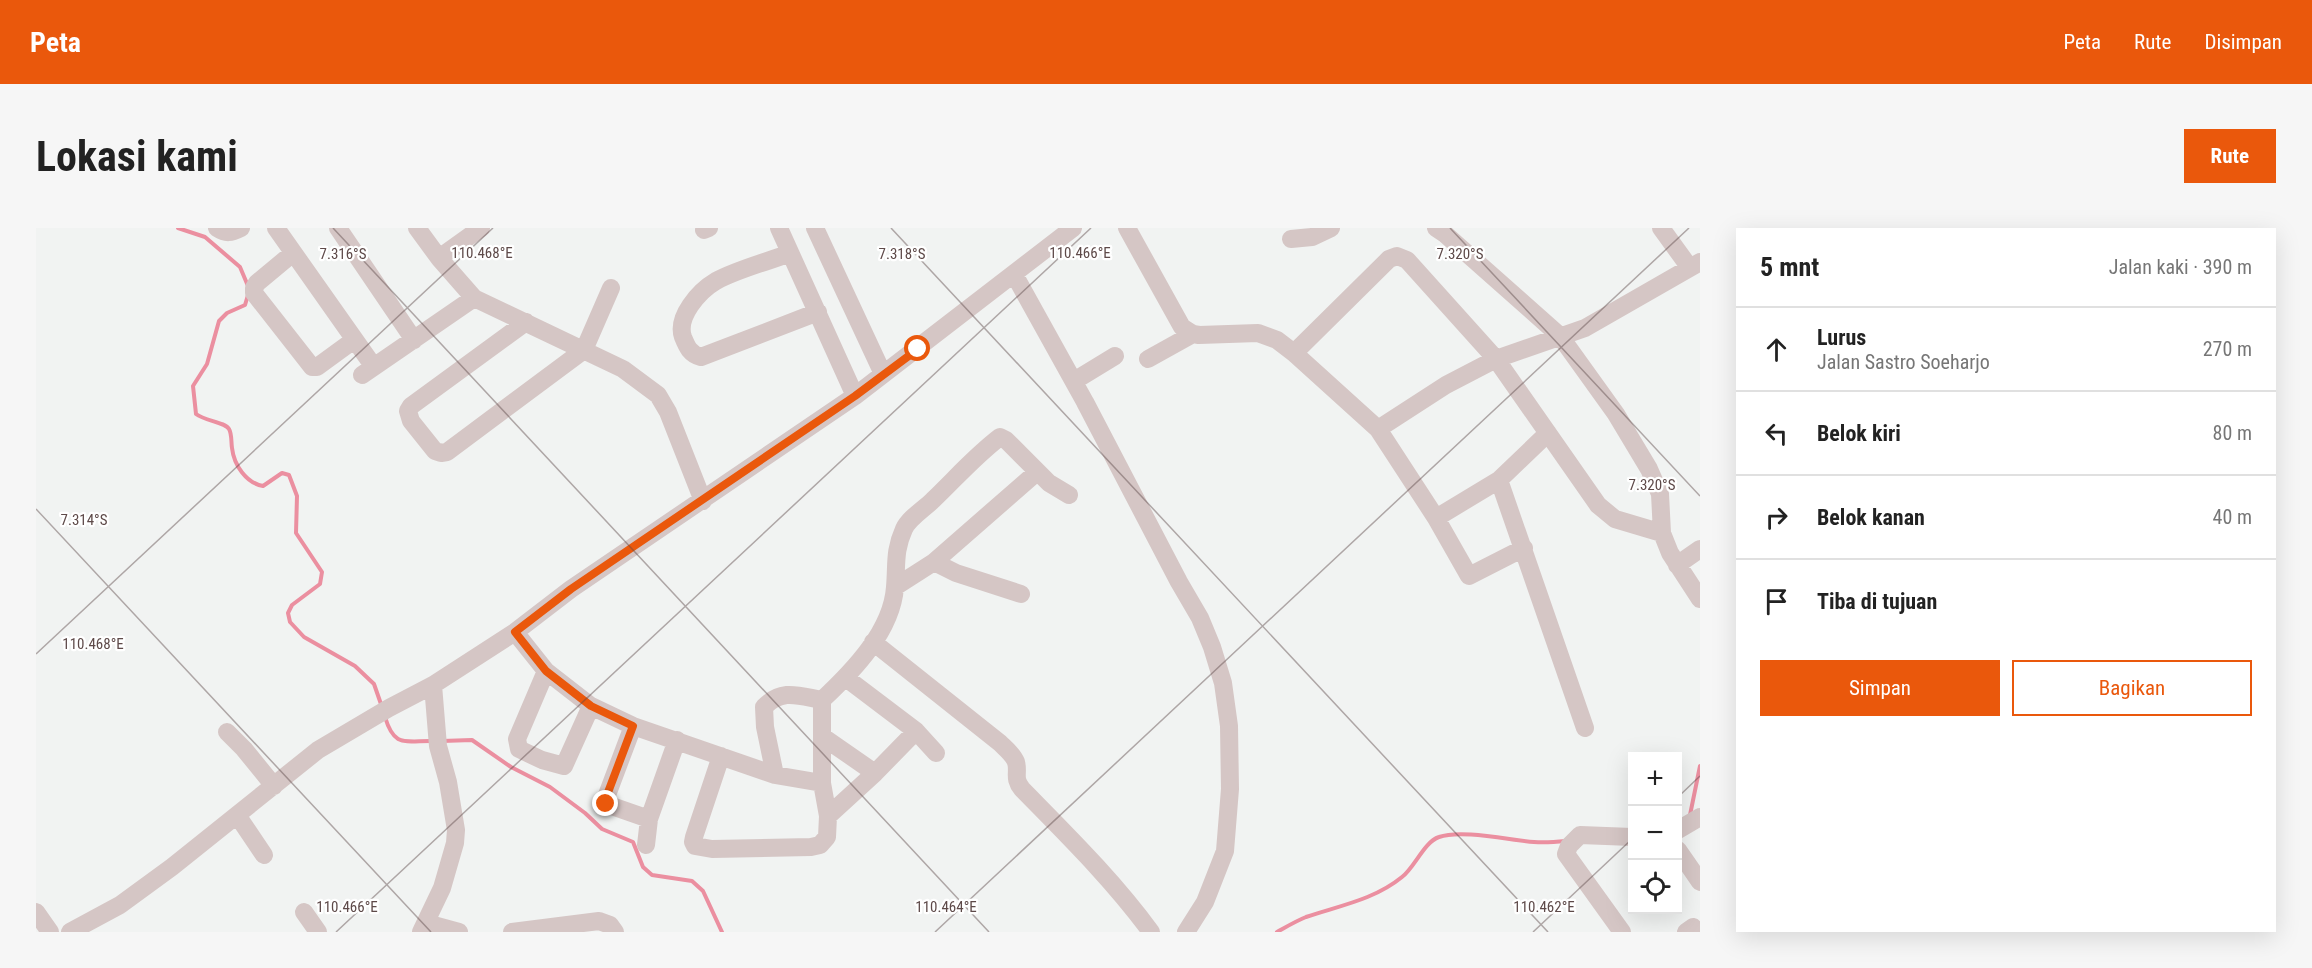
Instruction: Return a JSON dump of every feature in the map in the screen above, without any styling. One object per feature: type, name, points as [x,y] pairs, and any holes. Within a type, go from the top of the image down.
[{"type":"street","points":[[217,228],[225,233],[241,228]]},
{"type":"street","points":[[276,228],[354,340],[368,371],[474,298]]},
{"type":"street","points":[[338,228],[414,340]]},
{"type":"street","points":[[417,228],[439,258],[474,298],[624,369],[657,395],[668,412],[703,501]]},
{"type":"street","points":[[439,258],[481,228]]},
{"type":"street","points":[[779,228],[855,396]]},
{"type":"street","points":[[815,228],[883,374]]},
{"type":"street","points":[[70,932],[120,905],[318,750],[433,685],[515,632],[571,589],[855,396],[1073,228]]},
{"type":"street","points":[[1126,228],[1178,321],[1193,334]]},
{"type":"street","points":[[1291,239],[1312,237],[1331,228]]},
{"type":"street","points":[[1378,429],[1446,385],[1496,359],[1585,328],[1695,265],[1661,228]]},
{"type":"street","points":[[1443,230],[1560,336],[1616,414],[1649,469],[1660,494],[1662,533],[1670,553],[1700,599]]},
{"type":"street","points":[[293,253],[257,283],[254,293],[312,367],[317,367],[354,340]]},
{"type":"street","points":[[790,253],[718,280],[707,288],[686,312],[683,320],[681,330],[687,347],[694,355],[701,357],[818,312]]},
{"type":"street","points":[[1294,353],[1389,259],[1397,256],[1407,260],[1496,359],[1598,505],[1615,519],[1662,533]]},
{"type":"street","points":[[1014,274],[1074,381],[1200,618],[1223,683],[1229,736],[1230,789],[1225,852],[1204,902],[1186,932]]},
{"type":"street","points":[[526,322],[411,405],[408,411],[411,421],[435,451],[447,452],[584,350],[611,288]]},
{"type":"street","points":[[1148,359],[1193,334],[1258,333],[1277,340],[1378,429],[1436,518],[1469,576],[1524,548]]},
{"type":"street","points":[[1074,381],[1115,356]]},
{"type":"street","points":[[1436,518],[1500,480],[1548,433]]},
{"type":"street","points":[[721,756],[694,837],[695,846],[712,849],[820,845],[826,837],[828,816],[822,783],[822,700],[846,678],[873,642],[891,611],[896,587],[895,556],[905,526],[981,452],[1000,437],[1006,440],[1059,491],[1069,495]]},
{"type":"street","points":[[896,587],[934,562],[1037,472]]},
{"type":"street","points":[[1500,480],[1584,728]]},
{"type":"street","points":[[1677,565],[1700,549]]},
{"type":"street","points":[[934,562],[956,573],[1021,594]]},
{"type":"street","points":[[515,632],[546,671],[591,706],[633,726],[775,775],[822,783]]},
{"type":"street","points":[[873,642],[1011,753],[1016,763],[1016,782],[1077,844],[1131,905],[1151,932]]},
{"type":"street","points":[[546,671],[517,739],[519,749],[542,760],[564,766],[591,706]]},
{"type":"street","points":[[846,678],[916,731],[936,753]]},
{"type":"street","points":[[433,685],[436,737],[448,782],[456,830],[455,843],[442,888],[423,927],[459,932]]},
{"type":"street","points":[[775,775],[765,728],[764,707],[771,699],[784,694],[822,700]]},
{"type":"street","points":[[633,726],[607,795],[606,804],[649,819]]},
{"type":"street","points":[[828,816],[916,731]]},
{"type":"street","points":[[227,732],[274,786]]},
{"type":"street","points":[[823,737],[874,773]]},
{"type":"street","points":[[646,845],[649,819],[677,740]]},
{"type":"street","points":[[237,815],[264,855]]},
{"type":"street","points":[[1682,827],[1700,817]]},
{"type":"street","points":[[1622,932],[1568,857],[1573,842],[1584,835],[1628,837]]},
{"type":"street","points":[[1682,857],[1700,882]]},
{"type":"street","points":[[36,912],[50,932]]},
{"type":"street","points":[[304,912],[318,932]]},
{"type":"street","points":[[512,932],[599,921],[610,925],[615,932]]},
{"type":"waterway","points":[[178,228],[205,237],[240,267],[248,286]]},
{"type":"waterway","points":[[248,295],[245,305],[227,313],[219,321],[207,364],[193,386],[196,414],[229,429],[235,461],[251,481],[263,486],[282,473],[289,475],[297,496],[296,533],[322,572],[320,584],[292,605],[288,613],[290,622],[304,637],[355,666],[374,684],[382,707]]},
{"type":"waterway","points":[[385,717],[388,727],[396,738],[407,741],[431,741]]},
{"type":"waterway","points":[[442,741],[472,740],[511,767],[550,787],[602,829],[633,842],[643,867],[652,875],[692,881],[703,891],[722,932]]},
{"type":"waterway","points":[[1690,815],[1700,766]]},
{"type":"waterway","points":[[1277,932],[1306,917],[1356,901],[1391,885],[1407,873],[1429,844],[1439,837],[1460,834],[1538,842],[1566,841]]},
{"type":"route","points":[[606,804],[607,795],[633,726],[591,706],[546,671],[515,632],[571,589],[855,396],[918,349]]}]
